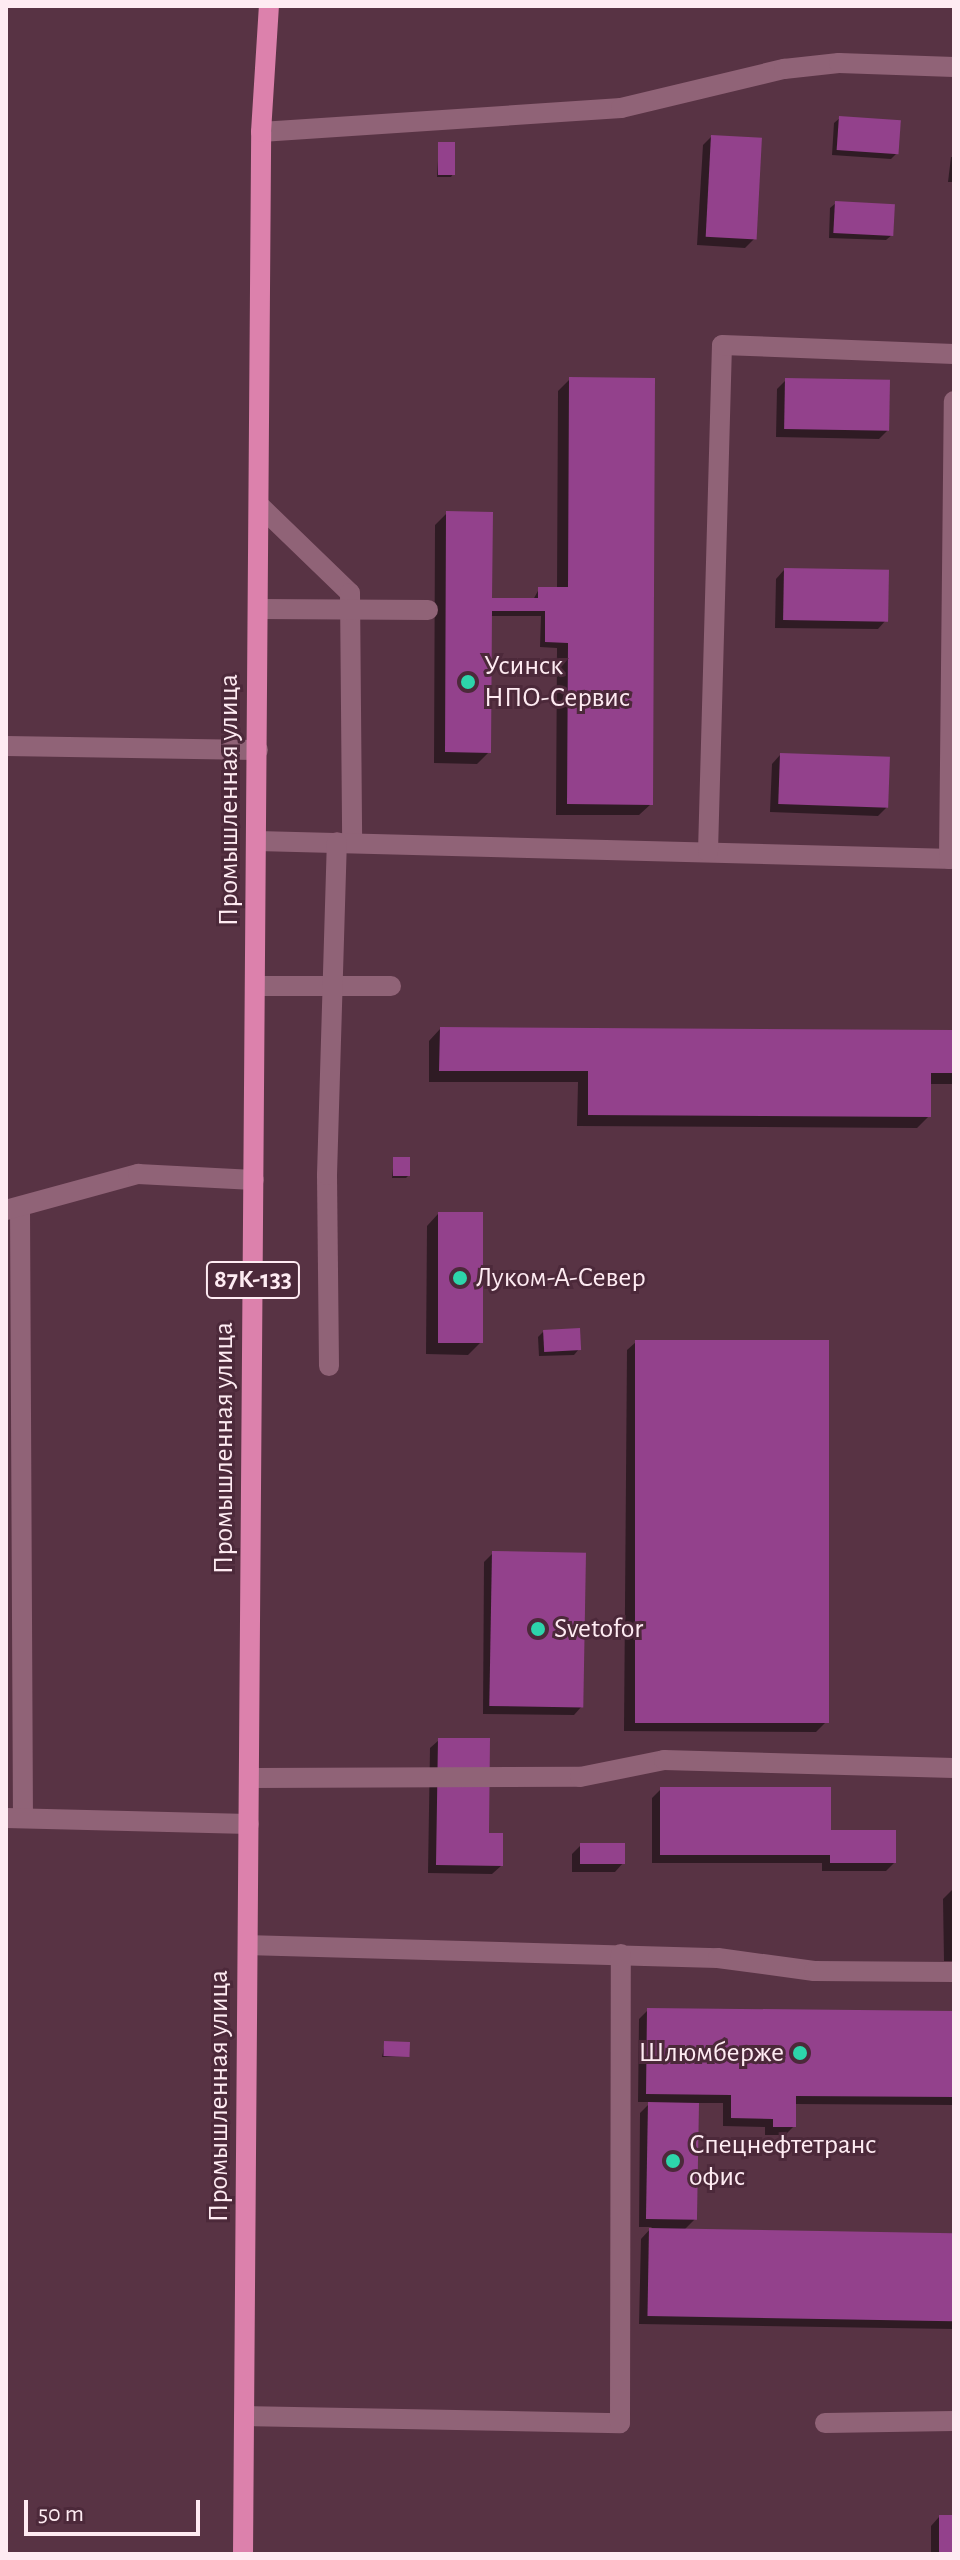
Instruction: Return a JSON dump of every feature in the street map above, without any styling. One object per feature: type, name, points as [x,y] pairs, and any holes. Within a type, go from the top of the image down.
[{"type":"main road","name":"Промышленная улица","points":[[243,2554],[261,132],[269,6]]},
{"type":"street","points":[[261,132],[621,108],[784,69],[839,63],[954,67]]},
{"type":"street","points":[[708,852],[722,345],[954,354]]},
{"type":"street","points":[[257,841],[951,859],[954,401]]},
{"type":"street","points":[[260,506],[350,593],[344,843],[327,1175],[329,1366]]},
{"type":"street","points":[[259,609],[428,610]]},
{"type":"street","points":[[6,746],[258,750]]},
{"type":"street","points":[[256,986],[391,986]]},
{"type":"street","points":[[249,1824],[15,1818],[13,1210],[138,1174],[254,1180]]},
{"type":"street","points":[[250,1778],[580,1777],[664,1760],[954,1768]]},
{"type":"street","points":[[248,1945],[621,1954],[718,1958],[814,1971],[954,1972]]},
{"type":"street","points":[[244,2416],[455,2417],[620,2423],[621,1954]]},
{"type":"street","points":[[825,2423],[954,2421]]},
{"type":"building","points":[[839,116],[901,120],[898,154],[837,150]]},
{"type":"building","points":[[711,135],[762,138],[757,240],[706,237]]},
{"type":"building","points":[[438,142],[455,142],[455,175],[438,175]]},
{"type":"building","points":[[835,201],[895,204],[893,236],[833,233]]},
{"type":"building","points":[[569,377],[655,378],[653,805],[567,804],[568,643],[545,642],[545,611],[492,611],[491,753],[445,752],[446,511],[493,512],[492,598],[538,598],[538,587],[568,587]]},
{"type":"building","points":[[785,378],[890,380],[889,431],[784,429]]},
{"type":"building","points":[[784,568],[889,570],[888,622],[783,620]]},
{"type":"building","points":[[780,753],[890,757],[888,808],[778,804]]},
{"type":"building","points":[[440,1027],[954,1030],[954,1073],[931,1073],[931,1117],[588,1115],[588,1071],[439,1071]]},
{"type":"building","points":[[393,1157],[410,1157],[410,1176],[393,1176]]},
{"type":"building","name":"Луком-А-Север","points":[[438,1212],[483,1212],[483,1343],[438,1343]]},
{"type":"building","points":[[580,1328],[581,1350],[544,1352],[543,1330]]},
{"type":"building","points":[[635,1340],[829,1340],[829,1723],[635,1723]]},
{"type":"building","name":"Svetofor","points":[[492,1551],[586,1553],[583,1708],[489,1706]]},
{"type":"building","points":[[438,1738],[490,1738],[489,1833],[503,1833],[503,1866],[436,1865]]},
{"type":"building","points":[[660,1787],[831,1787],[831,1830],[896,1830],[896,1863],[830,1863],[830,1855],[660,1855]]},
{"type":"building","points":[[580,1843],[625,1843],[625,1864],[580,1864]]},
{"type":"building","name":"Шлюмберже","points":[[647,2008],[954,2011],[954,2097],[796,2096],[796,2127],[773,2127],[773,2119],[731,2118],[731,2095],[646,2094]]},
{"type":"building","points":[[384,2041],[410,2042],[409,2057],[383,2056]]},
{"type":"building","name":"Спецнефтетранс офис","points":[[648,2102],[699,2103],[697,2220],[646,2219]]},
{"type":"building","points":[[649,2228],[954,2233],[952,2321],[647,2316]]},
{"type":"building","points":[[939,2515],[954,2515],[954,2554],[939,2554]]},
{"type":"place","name":"Усинск НПО-Сервис","points":[[468,682]]},
{"type":"place","name":"Луком-А-Север","points":[[460,1278]]},
{"type":"place","name":"Svetofor","points":[[538,1629]]},
{"type":"place","name":"Шлюмберже","points":[[800,2053]]},
{"type":"place","name":"Спецнефтетранс офис","points":[[673,2161]]}]
